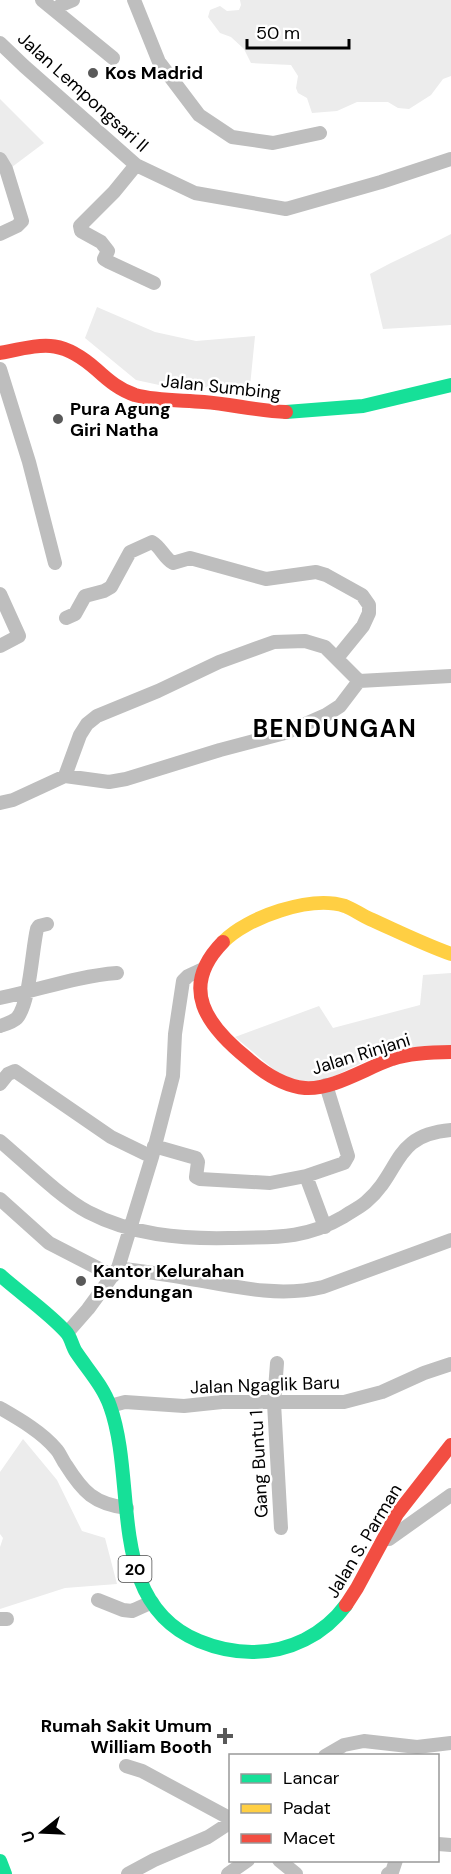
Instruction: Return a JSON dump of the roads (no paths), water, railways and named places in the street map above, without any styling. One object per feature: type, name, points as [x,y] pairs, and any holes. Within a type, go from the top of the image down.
[{"type":"main road","name":"Jalan Sumbing","points":[[0,353],[40,345],[67,348],[87,361],[114,385],[132,394],[255,410],[285,412],[363,406],[451,385]]},
{"type":"main road","points":[[202,969],[226,937],[243,926],[268,914],[310,905],[341,905],[451,954]]},
{"type":"main road","name":"Jalan Rinjani","points":[[202,969],[200,996],[205,1013],[218,1033],[268,1076],[291,1086],[306,1089],[326,1084],[395,1058],[427,1052],[451,1052]]},
{"type":"main road","name":"Jalan S. Parman","points":[[0,1275],[67,1333],[75,1350],[98,1382],[110,1406],[121,1455],[137,1576],[144,1592],[179,1633],[206,1645],[241,1653],[283,1650],[322,1632],[341,1614],[393,1520],[451,1445]]},
{"type":"main road","points":[[0,1861],[4,1874]]},
{"type":"street","points":[[42,0],[112,58]]},
{"type":"street","points":[[55,10],[73,0]]},
{"type":"street","points":[[134,0],[159,62],[198,115],[232,137],[273,143],[321,133]]},
{"type":"street","name":"Jalan Lempongsari II","points":[[0,43],[136,165],[195,193],[286,209],[451,159]]},
{"type":"street","points":[[0,159],[6,169],[22,220],[0,234]]},
{"type":"street","points":[[136,165],[114,192],[80,226],[81,231],[101,242],[108,251],[104,259],[154,283]]},
{"type":"street","points":[[0,369],[55,563]]},
{"type":"street","points":[[66,618],[75,614],[85,596],[111,587],[130,552],[152,542],[167,560],[173,563],[190,558],[266,579],[316,572],[362,595],[369,605],[369,613],[363,626],[337,658]]},
{"type":"street","points":[[0,594],[19,636],[0,646]]},
{"type":"street","points":[[65,776],[80,735],[87,724],[97,716],[219,663],[274,642],[305,641],[325,647],[359,681]]},
{"type":"street","points":[[0,803],[13,800],[65,776],[109,782],[126,779],[285,733],[326,716],[340,706],[359,681],[451,675]]},
{"type":"street","points":[[0,1026],[15,1020],[20,1015],[26,994],[37,929],[47,924]]},
{"type":"street","points":[[67,1333],[116,1272],[153,1152],[173,1076],[175,1034],[183,981],[202,969]]},
{"type":"street","points":[[0,998],[26,994],[70,980],[117,973]]},
{"type":"street","points":[[0,1084],[8,1074],[15,1071],[111,1137],[153,1152],[196,1158],[198,1162],[196,1176],[200,1179],[270,1183],[306,1176],[347,1160],[348,1156],[326,1084]]},
{"type":"street","points":[[0,1141],[80,1208],[130,1229],[190,1239],[209,1239],[288,1237],[325,1227],[364,1204],[378,1190],[402,1150],[414,1140],[451,1130]]},
{"type":"street","points":[[306,1176],[325,1227]]},
{"type":"street","points":[[0,1199],[49,1243],[116,1272],[280,1292],[305,1292],[323,1287],[451,1240]]},
{"type":"street","name":"Gang Buntu 1","points":[[277,1363],[274,1403],[280,1528]]},
{"type":"street","name":"Jalan Ngaglik Baru","points":[[110,1406],[125,1402],[184,1406],[222,1401],[344,1402],[363,1398],[451,1364]]},
{"type":"street","points":[[0,1408],[21,1420],[56,1449],[77,1482],[92,1498],[110,1506],[127,1508]]},
{"type":"street","points":[[382,1543],[451,1495]]},
{"type":"street","points":[[98,1600],[123,1610],[132,1611],[152,1602]]},
{"type":"street","points":[[327,1754],[344,1745],[364,1741],[416,1751],[451,1743]]},
{"type":"street","points":[[126,1766],[142,1771],[229,1819]]},
{"type":"street","points":[[128,1874],[208,1837],[229,1821]]},
{"type":"street","points":[[228,1874],[245,1862]]},
{"type":"street","points":[[281,1862],[294,1873]]},
{"type":"street","points":[[388,1874],[392,1872],[395,1862]]},
{"type":"place","name":"Kos Madrid","points":[[93,73]]},
{"type":"place","name":"Pura Agung Giri Natha","points":[[58,419]]},
{"type":"place","name":"Kantor Kelurahan Bendungan","points":[[81,1281]]},
{"type":"place","name":"Rumah Sakit Umum William Booth","points":[[225,1736]]},
{"type":"district","name":"BENDUNGAN","points":[[335,728]]}]
